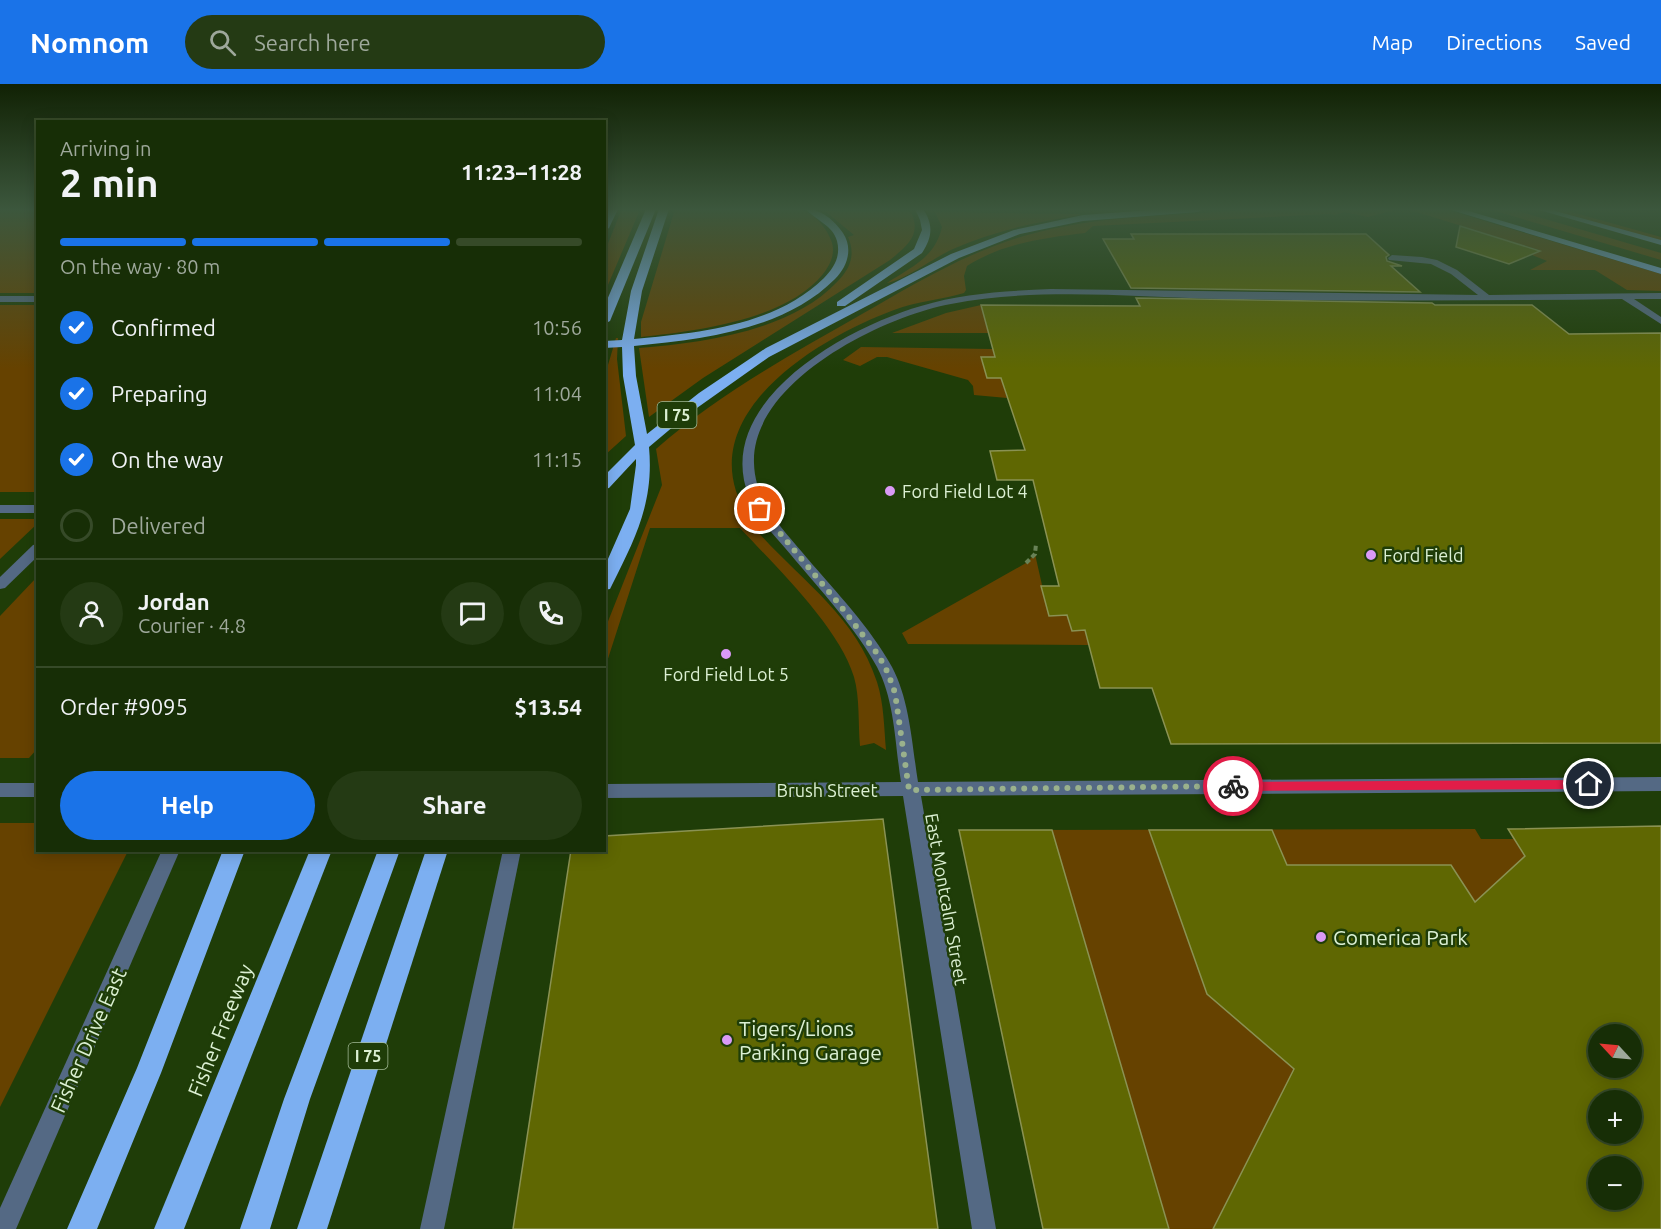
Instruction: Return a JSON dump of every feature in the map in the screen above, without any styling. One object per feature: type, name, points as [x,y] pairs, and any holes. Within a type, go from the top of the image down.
[{"type":"highway","points":[[606,316],[628,262]]},
{"type":"highway","points":[[606,581],[635,519],[642,495],[642,465],[628,356],[628,337],[635,299],[647,262]]},
{"type":"highway","points":[[606,345],[694,336],[743,325],[780,311],[810,296],[829,281],[841,262]]},
{"type":"highway","name":"I 75","points":[[606,483],[660,428],[693,402],[901,262]]},
{"type":"highway","points":[[760,357],[943,262]]},
{"type":"highway","points":[[1632,262],[1661,271]]},
{"type":"highway","points":[[82,1229],[148,1073],[233,852]]},
{"type":"highway","name":"Fisher Freeway","points":[[169,1229],[320,852]]},
{"type":"highway","points":[[255,1229],[297,1099],[388,852]]},
{"type":"highway","name":"I 75","points":[[312,1229],[437,852]]},
{"type":"street","points":[[1438,262],[1486,297]]},
{"type":"street","name":"East Montcalm Street","points":[[984,1229],[909,790],[895,693],[879,656],[760,509],[749,476],[748,455],[751,437],[766,410],[778,394],[807,367],[837,347],[880,324],[948,301],[1006,294],[1040,293],[1486,297],[1661,296]]},
{"type":"street","points":[[1625,297],[1661,321]]},
{"type":"street","points":[[0,299],[36,299]]},
{"type":"street","points":[[0,509],[36,509]]},
{"type":"street","points":[[0,585],[36,550]]},
{"type":"street","name":"Brush Street","points":[[606,791],[1661,784]]},
{"type":"street","points":[[0,790],[36,790]]},
{"type":"street","name":"Fisher Drive East","points":[[3,1229],[170,852]]},
{"type":"street","points":[[432,1229],[512,852]]},
{"type":"path","points":[[1026,562],[1035,554],[1036,544]]},
{"type":"shaded area","points":[[0,262],[36,262],[36,293],[0,293]]},
{"type":"shaded area","points":[[606,262],[618,262],[606,290]]},
{"type":"shaded area","points":[[659,262],[830,262],[823,274],[807,290],[764,313],[713,327],[641,337],[641,322]]},
{"type":"shaded area","points":[[850,262],[886,262],[703,378],[649,417],[639,348],[717,338],[771,323],[818,299],[842,277]]},
{"type":"shaded area","points":[[919,262],[929,262],[887,283]]},
{"type":"shaded area","points":[[957,262],[973,262],[967,266],[964,276],[966,290],[964,293],[903,307],[867,321],[807,355],[779,377],[756,402],[739,429],[732,459],[736,491],[747,517],[757,531],[841,618],[867,658],[879,690],[886,750],[874,743],[860,746],[856,685],[846,658],[835,638],[804,598],[740,528],[650,528],[606,665],[606,626],[662,485],[656,449],[705,410],[782,360]]},
{"type":"shaded area","points":[[1544,262],[1623,262],[1661,274],[1661,291],[1627,290],[1595,270],[1530,270]]},
{"type":"shaded area","points":[[0,305],[36,305],[36,492],[0,492]]},
{"type":"shaded area","points":[[981,305],[989,333],[892,333],[946,313]]},
{"type":"shaded area","points":[[616,338],[618,338],[617,359],[626,436],[606,454],[606,372]]},
{"type":"shaded area","points":[[861,347],[993,349],[995,357],[981,357],[987,378],[1001,378],[1007,398],[974,395],[973,386],[968,380],[887,357],[877,357],[860,366],[843,360]]},
{"type":"shaded area","points":[[0,519],[36,519],[36,525],[0,559]]},
{"type":"shaded area","points":[[1035,554],[1049,616],[1067,615],[1072,631],[1085,630],[1089,645],[908,644],[902,633],[1026,563]]},
{"type":"shaded area","points":[[36,578],[36,750],[29,758],[0,758],[0,616]]},
{"type":"shaded area","points":[[0,823],[36,823],[36,852],[128,852],[0,1107]]},
{"type":"shaded area","name":"Comerica Park","points":[[1661,826],[1661,1229],[1043,1229],[959,830],[1475,829],[1481,839],[1513,839],[1508,829]]},
{"type":"building","points":[[1116,262],[1391,262],[1402,266],[1391,266],[1420,292],[1131,288]]},
{"type":"building","name":"Ford Field","points":[[1136,298],[1532,305],[1569,334],[1661,333],[1661,743],[1171,744],[1152,688],[1100,688],[1085,630],[1072,631],[1067,615],[1049,616],[1041,586],[1059,586],[1033,480],[997,480],[990,451],[1025,450],[1001,378],[987,378],[981,357],[995,357],[981,305],[1140,306]]},
{"type":"building","name":"Tigers/Lions Parking Garage","points":[[883,819],[938,1229],[513,1229],[571,852],[606,852],[606,836]]},
{"type":"building","name":"Comerica Park","points":[[1661,826],[1661,1229],[1213,1229],[1294,1069],[1207,994],[1149,830],[1272,830],[1287,865],[1451,865],[1475,902],[1525,856],[1508,829]]},
{"type":"building","points":[[959,830],[1052,830],[1169,1229],[1043,1229]]},
{"type":"way so far","points":[[760,509],[879,656],[895,693],[909,790],[1064,790],[1233,786]]},
{"type":"place","name":"Ford Field Lot 4","points":[[890,491]]},
{"type":"place","name":"Ford Field","points":[[1371,555]]},
{"type":"place","name":"Ford Field Lot 5","points":[[726,654]]},
{"type":"place","name":"Comerica Park","points":[[1321,937]]},
{"type":"place","name":"Tigers/Lions Parking Garage","points":[[727,1040]]},
{"type":"route","points":[[1233,786],[1589,784]]}]
